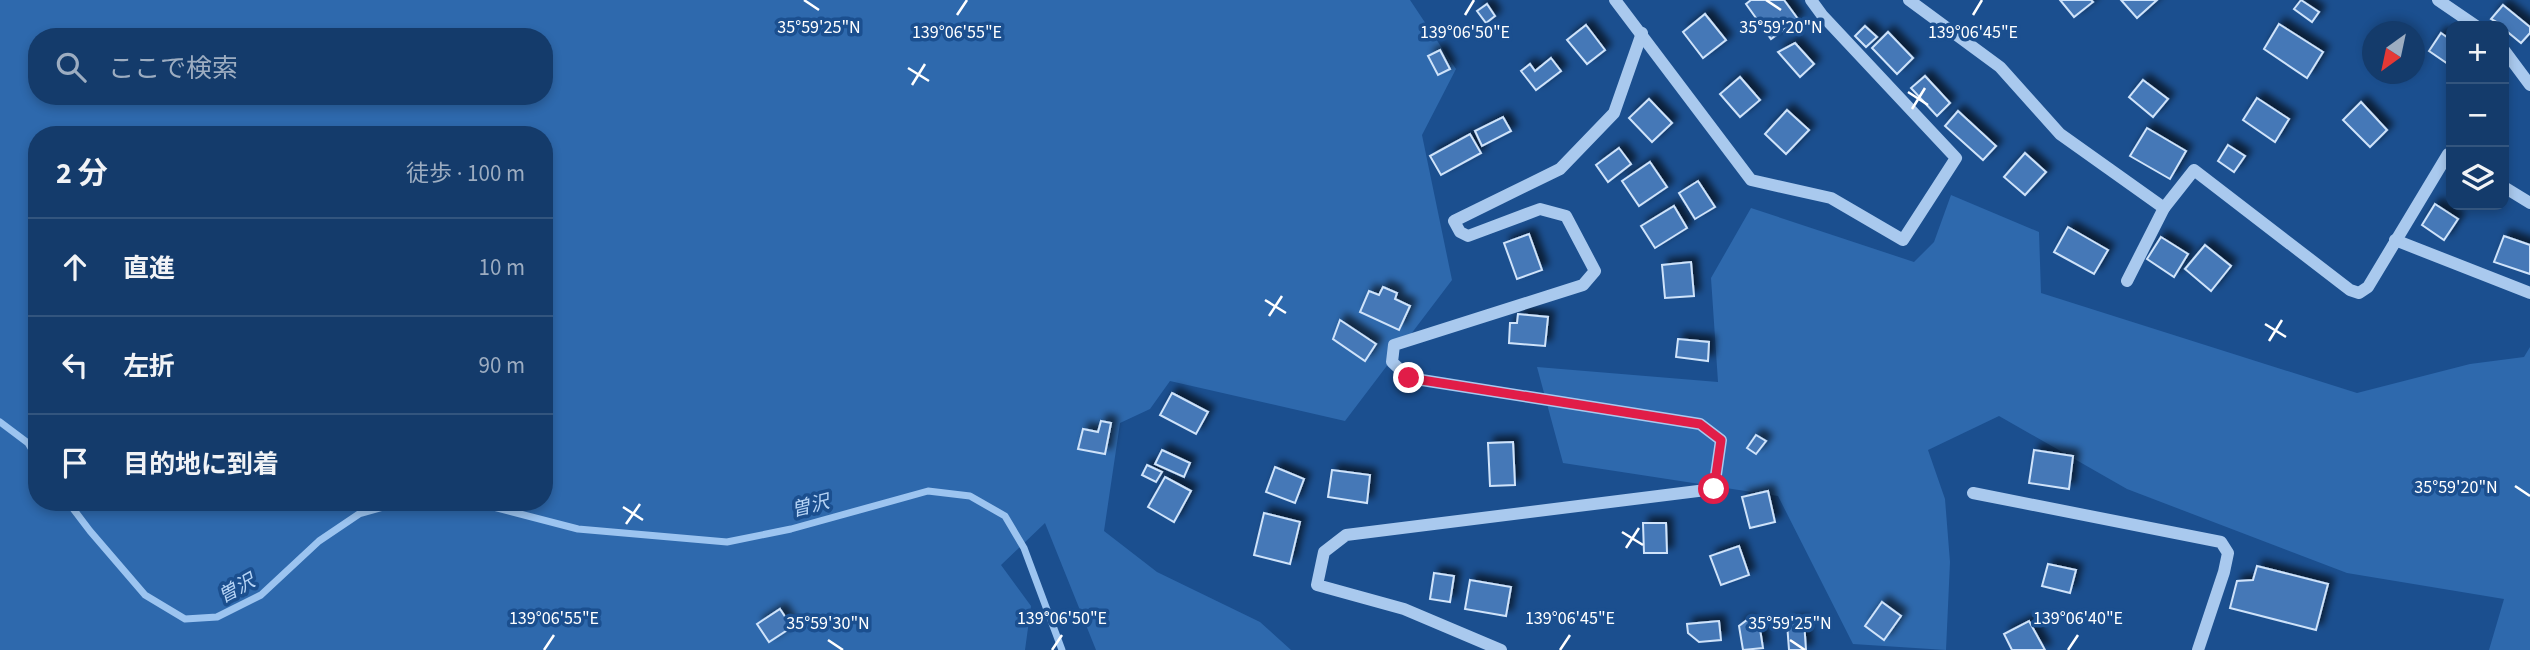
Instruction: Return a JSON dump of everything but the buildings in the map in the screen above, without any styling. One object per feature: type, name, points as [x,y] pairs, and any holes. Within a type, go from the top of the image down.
[{"type":"street","points":[[1615,0],[1751,180],[1831,198],[1903,240],[1956,158],[1811,0]]},
{"type":"street","points":[[1909,0],[2000,67],[2060,134],[2164,208]]},
{"type":"street","points":[[2438,0],[2469,21]]},
{"type":"street","points":[[1501,650],[1404,609],[1317,585],[1324,552],[1346,536],[1714,489],[1721,440],[1700,424],[1409,378],[1392,362],[1394,345],[1583,285],[1595,271],[1566,216],[1540,209],[1468,236],[1460,232],[1454,221],[1560,169],[1614,113],[1642,33]]},
{"type":"street","points":[[2509,57],[2530,85]]},
{"type":"street","points":[[2127,281],[2164,208],[2194,170],[2350,290],[2360,293],[2368,288],[2446,157]]},
{"type":"street","points":[[2509,190],[2530,203]]},
{"type":"street","points":[[2395,240],[2530,293]]},
{"type":"street","points":[[1973,493],[2221,542],[2228,553],[2224,572],[2198,650]]},
{"type":"shaded area","points":[[0,0],[1410,0],[1456,69],[1422,135],[1452,280],[1345,421],[1170,381],[1150,409],[1120,423],[1104,531],[1157,572],[1260,622],[1291,650],[1096,650],[1045,523],[1001,565],[1031,606],[1025,650],[0,650]]},
{"type":"shaded area","points":[[1951,195],[2039,232],[2041,293],[2357,393],[2470,364],[2524,357],[2530,347],[2530,650],[2489,650],[2504,599],[2347,573],[2127,489],[1999,416],[1928,450],[1945,499],[1950,562],[1946,650],[1853,644],[1778,496],[1563,463],[1537,367],[1718,382],[1711,278],[1751,208],[1914,262],[1934,242]]},
{"type":"waterway","name":"曽沢","points":[[0,422],[28,443]]},
{"type":"waterway","name":"曽沢","points":[[509,511],[578,529],[727,542],[791,529],[928,491],[970,496],[1005,516],[1024,548],[1062,650]]},
{"type":"waterway","name":"曽沢","points":[[75,511],[145,595],[185,619],[217,617],[261,595],[319,541],[359,514],[370,511]]},
{"type":"route","points":[[1409,378],[1700,424],[1721,440],[1714,489]]}]
